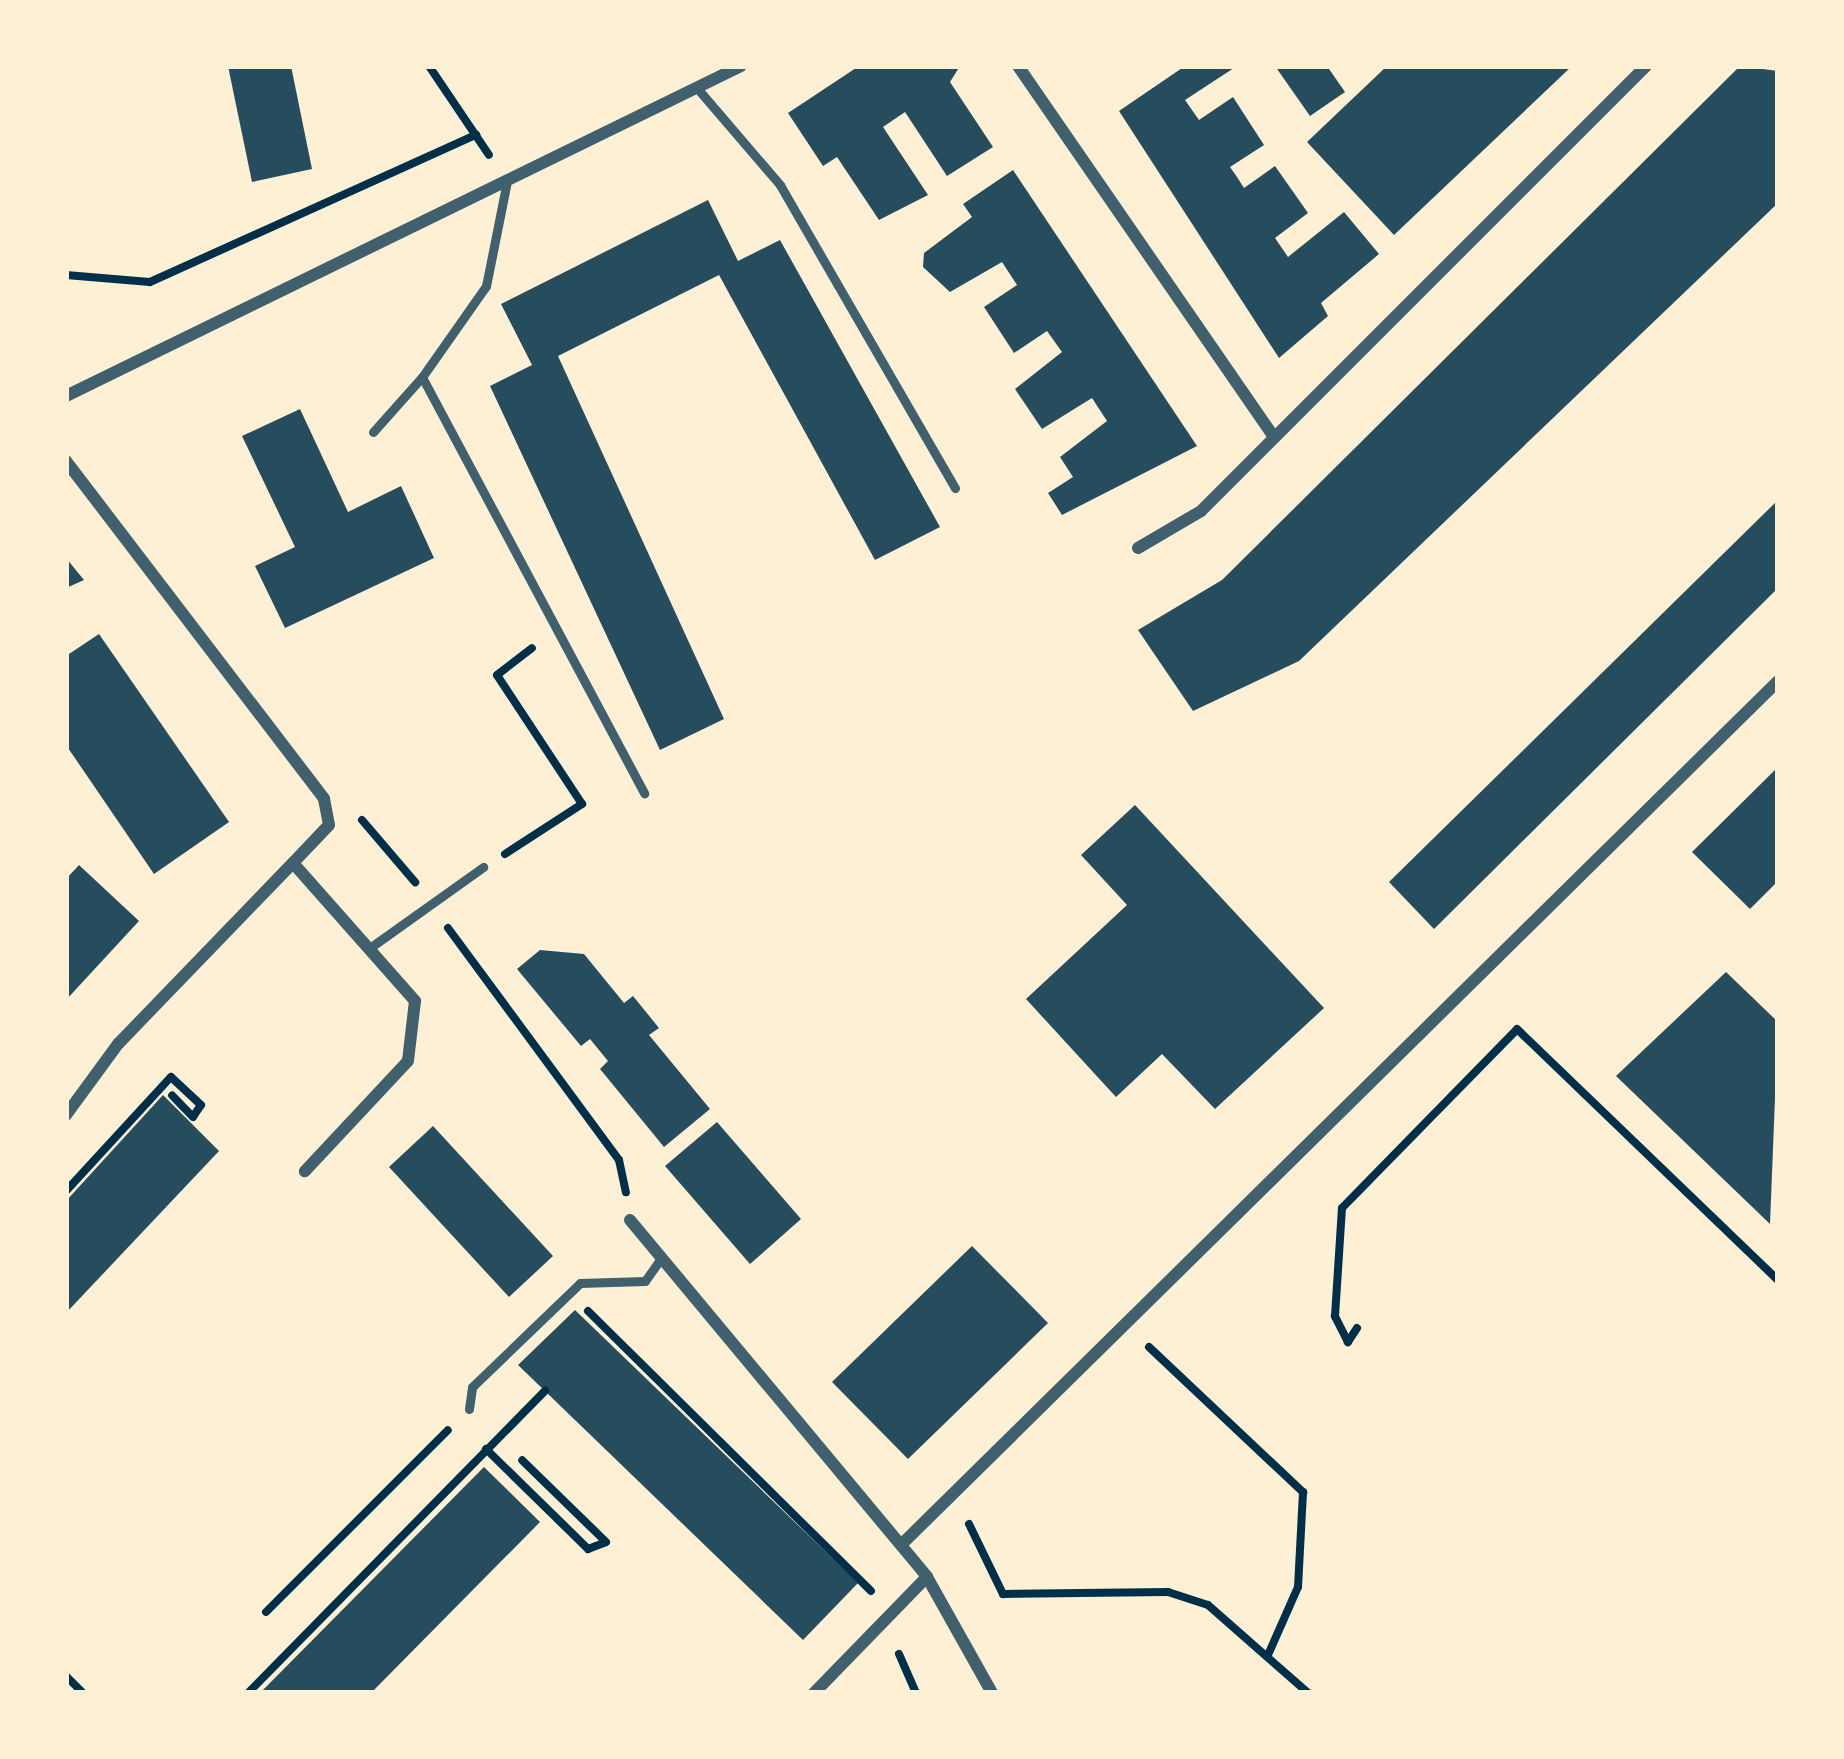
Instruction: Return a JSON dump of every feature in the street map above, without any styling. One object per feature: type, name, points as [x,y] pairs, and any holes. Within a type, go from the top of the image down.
[{"type":"street","points":[[66,396],[741,66]]},
{"type":"street","points":[[1018,66],[1271,433]]},
{"type":"street","points":[[1138,548],[1201,511],[1271,433],[1646,66]]},
{"type":"street","points":[[66,461],[329,807],[329,825],[118,1044],[66,1114]]},
{"type":"street","points":[[902,1544],[1778,681]]},
{"type":"street","points":[[293,862],[415,1001],[419,1028],[408,1061],[304,1171]]},
{"type":"street","points":[[630,1220],[928,1577],[992,1693]]},
{"type":"street","points":[[814,1693],[928,1577]]},
{"type":"lane","points":[[697,88],[780,185],[955,488]]},
{"type":"lane","points":[[373,432],[422,377],[486,286],[507,181]]},
{"type":"lane","points":[[422,377],[644,793]]},
{"type":"lane","points":[[371,947],[483,867]]},
{"type":"lane","points":[[469,1409],[472,1387],[580,1283],[645,1281],[661,1258]]},
{"type":"path","points":[[429,66],[507,181]]},
{"type":"path","points":[[66,275],[150,282],[476,135]]},
{"type":"path","points":[[483,867],[582,804],[497,675],[557,630]]},
{"type":"path","points":[[382,844],[431,903],[619,1160],[627,1202]]},
{"type":"path","points":[[1357,1328],[1348,1342],[1336,1316],[1342,1208],[1517,1030],[1778,1280]]},
{"type":"path","points":[[66,1191],[171,1077],[202,1106],[193,1117],[172,1095]]},
{"type":"path","points":[[570,1293],[864,1574],[881,1613]]},
{"type":"path","points":[[1126,1325],[1303,1492],[1298,1587],[1268,1655]]},
{"type":"path","points":[[248,1693],[544,1390]]},
{"type":"path","points":[[266,1612],[469,1409]]},
{"type":"path","points":[[485,1449],[588,1549],[606,1542],[522,1460]]},
{"type":"path","points":[[968,1522],[1004,1594],[1168,1592],[1208,1605],[1308,1693]]},
{"type":"path","points":[[890,1634],[916,1693]]},
{"type":"path","points":[[66,1676],[83,1693]]},
{"type":"building","points":[[228,66],[291,66],[312,169],[252,182]]},
{"type":"building","points":[[859,66],[960,66],[950,82],[993,147],[947,176],[905,112],[883,127],[928,195],[879,220],[837,157],[823,166],[788,113]]},
{"type":"building","points":[[1185,66],[1237,66],[1185,100],[1199,120],[1233,97],[1264,145],[1230,167],[1244,188],[1275,166],[1308,213],[1275,238],[1288,257],[1344,212],[1379,254],[1321,303],[1328,316],[1279,358],[1119,111]]},
{"type":"building","points":[[1275,66],[1327,66],[1345,92],[1310,116]]},
{"type":"building","points":[[1387,66],[1572,66],[1394,235],[1307,142]]},
{"type":"building","points":[[1740,66],[1778,71],[1778,203],[1299,661],[1193,711],[1138,630],[1222,580]]},
{"type":"building","points":[[1013,170],[1197,446],[1062,515],[1048,493],[1073,477],[1060,457],[1107,421],[1092,398],[1042,429],[1015,389],[1062,352],[1047,331],[1014,353],[984,307],[1017,285],[1002,262],[950,292],[923,267],[924,253],[972,217],[963,204]]},
{"type":"building","points":[[708,200],[738,261],[780,240],[940,527],[875,560],[719,275],[558,356],[724,719],[660,750],[490,386],[532,365],[501,304]]},
{"type":"building","points":[[300,409],[348,512],[401,486],[434,558],[285,628],[255,566],[295,547],[242,436]]},
{"type":"building","points":[[1778,500],[1778,588],[1434,929],[1389,882]]},
{"type":"building","points":[[66,558],[84,580],[66,588]]},
{"type":"building","points":[[99,634],[229,822],[154,874],[66,745],[66,656]]},
{"type":"building","points":[[1778,767],[1778,881],[1750,909],[1692,852]]},
{"type":"building","points":[[1135,805],[1324,1008],[1215,1109],[1162,1054],[1116,1097],[1026,999],[1127,905],[1081,855]]},
{"type":"building","points":[[79,865],[139,921],[66,1000],[66,879]]},
{"type":"building","points":[[540,950],[584,954],[624,1003],[633,996],[659,1028],[649,1035],[710,1109],[664,1147],[600,1069],[608,1061],[590,1039],[581,1046],[517,969]]},
{"type":"building","points":[[1726,972],[1778,1022],[1770,1224],[1616,1076]]},
{"type":"building","points":[[163,1095],[219,1151],[66,1313],[66,1201]]},
{"type":"building","points":[[717,1122],[801,1219],[750,1264],[665,1166]]},
{"type":"building","points":[[433,1126],[553,1256],[509,1297],[389,1167]]},
{"type":"building","points":[[972,1246],[1048,1323],[908,1459],[832,1382]]},
{"type":"building","points":[[575,1310],[858,1583],[803,1640],[518,1365]]},
{"type":"building","points":[[484,1467],[540,1522],[371,1693],[260,1693]]}]
